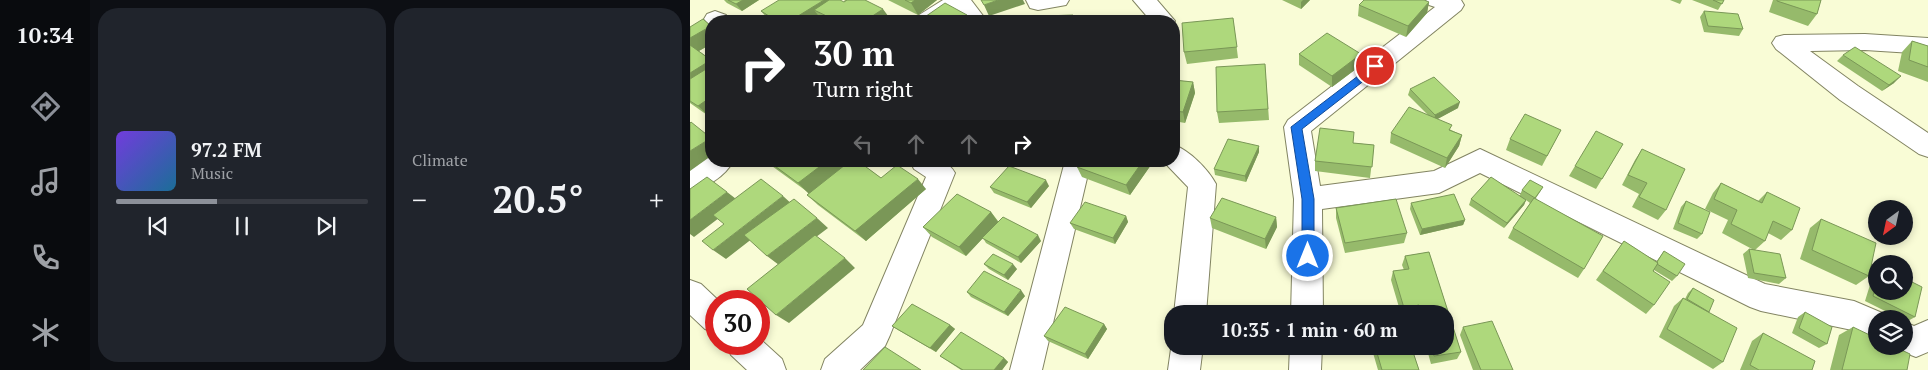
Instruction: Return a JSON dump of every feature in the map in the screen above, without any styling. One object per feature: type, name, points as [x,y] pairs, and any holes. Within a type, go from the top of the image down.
[{"type":"street","points":[[936,15],[959,0],[971,15]]},
{"type":"street","points":[[1037,0],[1038,2],[1058,0]]},
{"type":"street","points":[[1144,0],[1158,15]]},
{"type":"street","points":[[1307,305],[1308,199],[1297,127],[1453,5],[1437,0]]},
{"type":"street","points":[[1927,45],[1865,42],[1784,43],[1848,93],[1928,147]]},
{"type":"street","points":[[1308,199],[1440,182],[1480,160],[1761,297],[1854,316],[1868,322]]},
{"type":"street","points":[[1180,162],[1202,184],[1191,305]]},
{"type":"street","points":[[690,182],[711,167]]},
{"type":"street","points":[[837,370],[874,335],[941,173],[932,167]]},
{"type":"street","points":[[1026,370],[1077,167]]},
{"type":"street","points":[[690,294],[705,308]]},
{"type":"street","points":[[1913,341],[1916,342],[1928,336]]},
{"type":"street","points":[[754,355],[770,370]]},
{"type":"street","points":[[1184,370],[1185,355]]},
{"type":"street","points":[[1304,370],[1305,355]]},
{"type":"building","points":[[728,0],[743,0],[736,4]]},
{"type":"building","points":[[779,0],[824,0],[800,15],[767,15],[761,11]]},
{"type":"building","points":[[829,0],[844,2],[847,0],[865,0],[883,9],[874,15],[824,15],[814,10]]},
{"type":"building","points":[[981,0],[998,0],[984,5]]},
{"type":"building","points":[[1364,0],[1424,0],[1429,2],[1408,26],[1359,5]]},
{"type":"building","points":[[1713,0],[1724,0],[1722,4]]},
{"type":"building","points":[[1777,0],[1821,0],[1817,14]]},
{"type":"building","points":[[945,3],[967,15],[928,15]]},
{"type":"building","points":[[1704,11],[1738,14],[1743,29],[1708,26]]},
{"type":"building","points":[[1233,18],[1237,47],[1184,52],[1182,23]]},
{"type":"building","points":[[703,19],[705,21],[705,29],[690,38],[690,27]]},
{"type":"building","points":[[1327,33],[1361,54],[1332,76],[1299,54]]},
{"type":"building","points":[[1912,41],[1928,46],[1928,67],[1909,60]]},
{"type":"building","points":[[690,45],[705,56],[705,64],[690,73]]},
{"type":"building","points":[[1855,47],[1901,76],[1889,85],[1843,55]]},
{"type":"building","points":[[1265,64],[1268,109],[1217,112],[1216,67]]},
{"type":"building","points":[[705,70],[705,101],[698,106],[690,101],[690,79]]},
{"type":"building","points":[[1434,77],[1460,102],[1435,115],[1410,89]]},
{"type":"building","points":[[1180,81],[1193,82],[1183,112],[1180,112]]},
{"type":"building","points":[[1409,107],[1452,125],[1449,130],[1462,135],[1447,158],[1391,133]]},
{"type":"building","points":[[1525,114],[1561,130],[1547,156],[1510,139]]},
{"type":"building","points":[[690,123],[705,133],[705,142],[690,151]]},
{"type":"building","points":[[1320,128],[1354,132],[1353,143],[1374,145],[1372,167],[1315,161]]},
{"type":"building","points":[[1596,131],[1623,144],[1602,179],[1575,166]]},
{"type":"building","points":[[1228,139],[1259,146],[1245,176],[1214,169]]},
{"type":"building","points":[[1642,149],[1685,169],[1666,210],[1639,197],[1647,183],[1628,175]]},
{"type":"building","points":[[776,167],[819,167],[798,183]]},
{"type":"building","points":[[842,167],[866,167],[881,178],[895,167],[900,167],[918,179],[855,231],[807,195]]},
{"type":"building","points":[[1008,167],[1046,180],[1027,202],[990,187]]},
{"type":"building","points":[[1077,167],[1139,167],[1126,185]]},
{"type":"building","points":[[707,177],[727,192],[690,220],[690,189]]},
{"type":"building","points":[[1491,177],[1526,200],[1507,223],[1471,199]]},
{"type":"building","points":[[761,179],[783,196],[713,250],[702,241],[724,224],[713,215]]},
{"type":"building","points":[[1530,180],[1543,187],[1535,198],[1522,190]]},
{"type":"building","points":[[1721,183],[1762,203],[1767,192],[1800,208],[1792,230],[1773,221],[1765,241],[1731,224],[1737,210],[1714,199]]},
{"type":"building","points":[[957,194],[991,212],[959,247],[923,227]]},
{"type":"building","points":[[1454,194],[1465,220],[1422,229],[1411,203]]},
{"type":"building","points":[[1222,198],[1276,217],[1265,239],[1210,218]]},
{"type":"building","points":[[1534,198],[1603,236],[1584,269],[1513,228]]},
{"type":"building","points":[[794,199],[817,218],[767,256],[744,235]]},
{"type":"building","points":[[1396,199],[1407,233],[1345,243],[1336,208]]},
{"type":"building","points":[[1686,201],[1710,212],[1702,234],[1678,223]]},
{"type":"building","points":[[1085,202],[1126,216],[1113,238],[1070,223]]},
{"type":"building","points":[[1003,217],[1038,235],[1018,257],[982,238]]},
{"type":"building","points":[[1821,219],[1868,240],[1868,245],[1876,245],[1873,255],[1868,255],[1868,276],[1812,250]]},
{"type":"building","points":[[815,235],[845,258],[776,315],[770,310],[770,290],[747,289]]},
{"type":"building","points":[[1624,241],[1658,263],[1653,271],[1670,282],[1654,305],[1603,271]]},
{"type":"building","points":[[1749,249],[1780,254],[1786,278],[1754,273]]},
{"type":"building","points":[[1664,251],[1685,264],[1677,276],[1657,264]]},
{"type":"building","points":[[1429,252],[1446,305],[1403,305],[1393,271],[1409,269],[1405,256]]},
{"type":"building","points":[[993,254],[1013,264],[1004,275],[984,264]]},
{"type":"building","points":[[984,271],[1021,290],[1004,312],[967,292]]},
{"type":"building","points":[[1913,282],[1922,287],[1915,317],[1913,316],[1913,310],[1901,310],[1881,300],[1913,300]]},
{"type":"building","points":[[1693,288],[1714,300],[1709,312],[1687,299]]},
{"type":"building","points":[[1683,298],[1737,328],[1723,362],[1667,329]]},
{"type":"building","points":[[912,304],[950,325],[930,348],[892,326]]},
{"type":"building","points":[[1065,307],[1104,324],[1085,354],[1044,336]]},
{"type":"building","points":[[1805,312],[1832,327],[1827,344],[1799,328]]},
{"type":"building","points":[[1492,321],[1513,370],[1481,370],[1463,327]]},
{"type":"building","points":[[1853,327],[1868,334],[1868,355],[1910,355],[1907,370],[1842,370]]},
{"type":"building","points":[[1454,330],[1461,352],[1454,353]]},
{"type":"building","points":[[961,332],[1004,358],[994,370],[963,370],[940,356]]},
{"type":"building","points":[[1763,333],[1815,361],[1812,370],[1759,370],[1750,365]]},
{"type":"building","points":[[885,347],[921,370],[863,370]]},
{"type":"building","points":[[1378,355],[1414,355],[1419,370],[1382,370]]},
{"type":"route","points":[[1308,256],[1308,199],[1297,127],[1375,66]]}]
